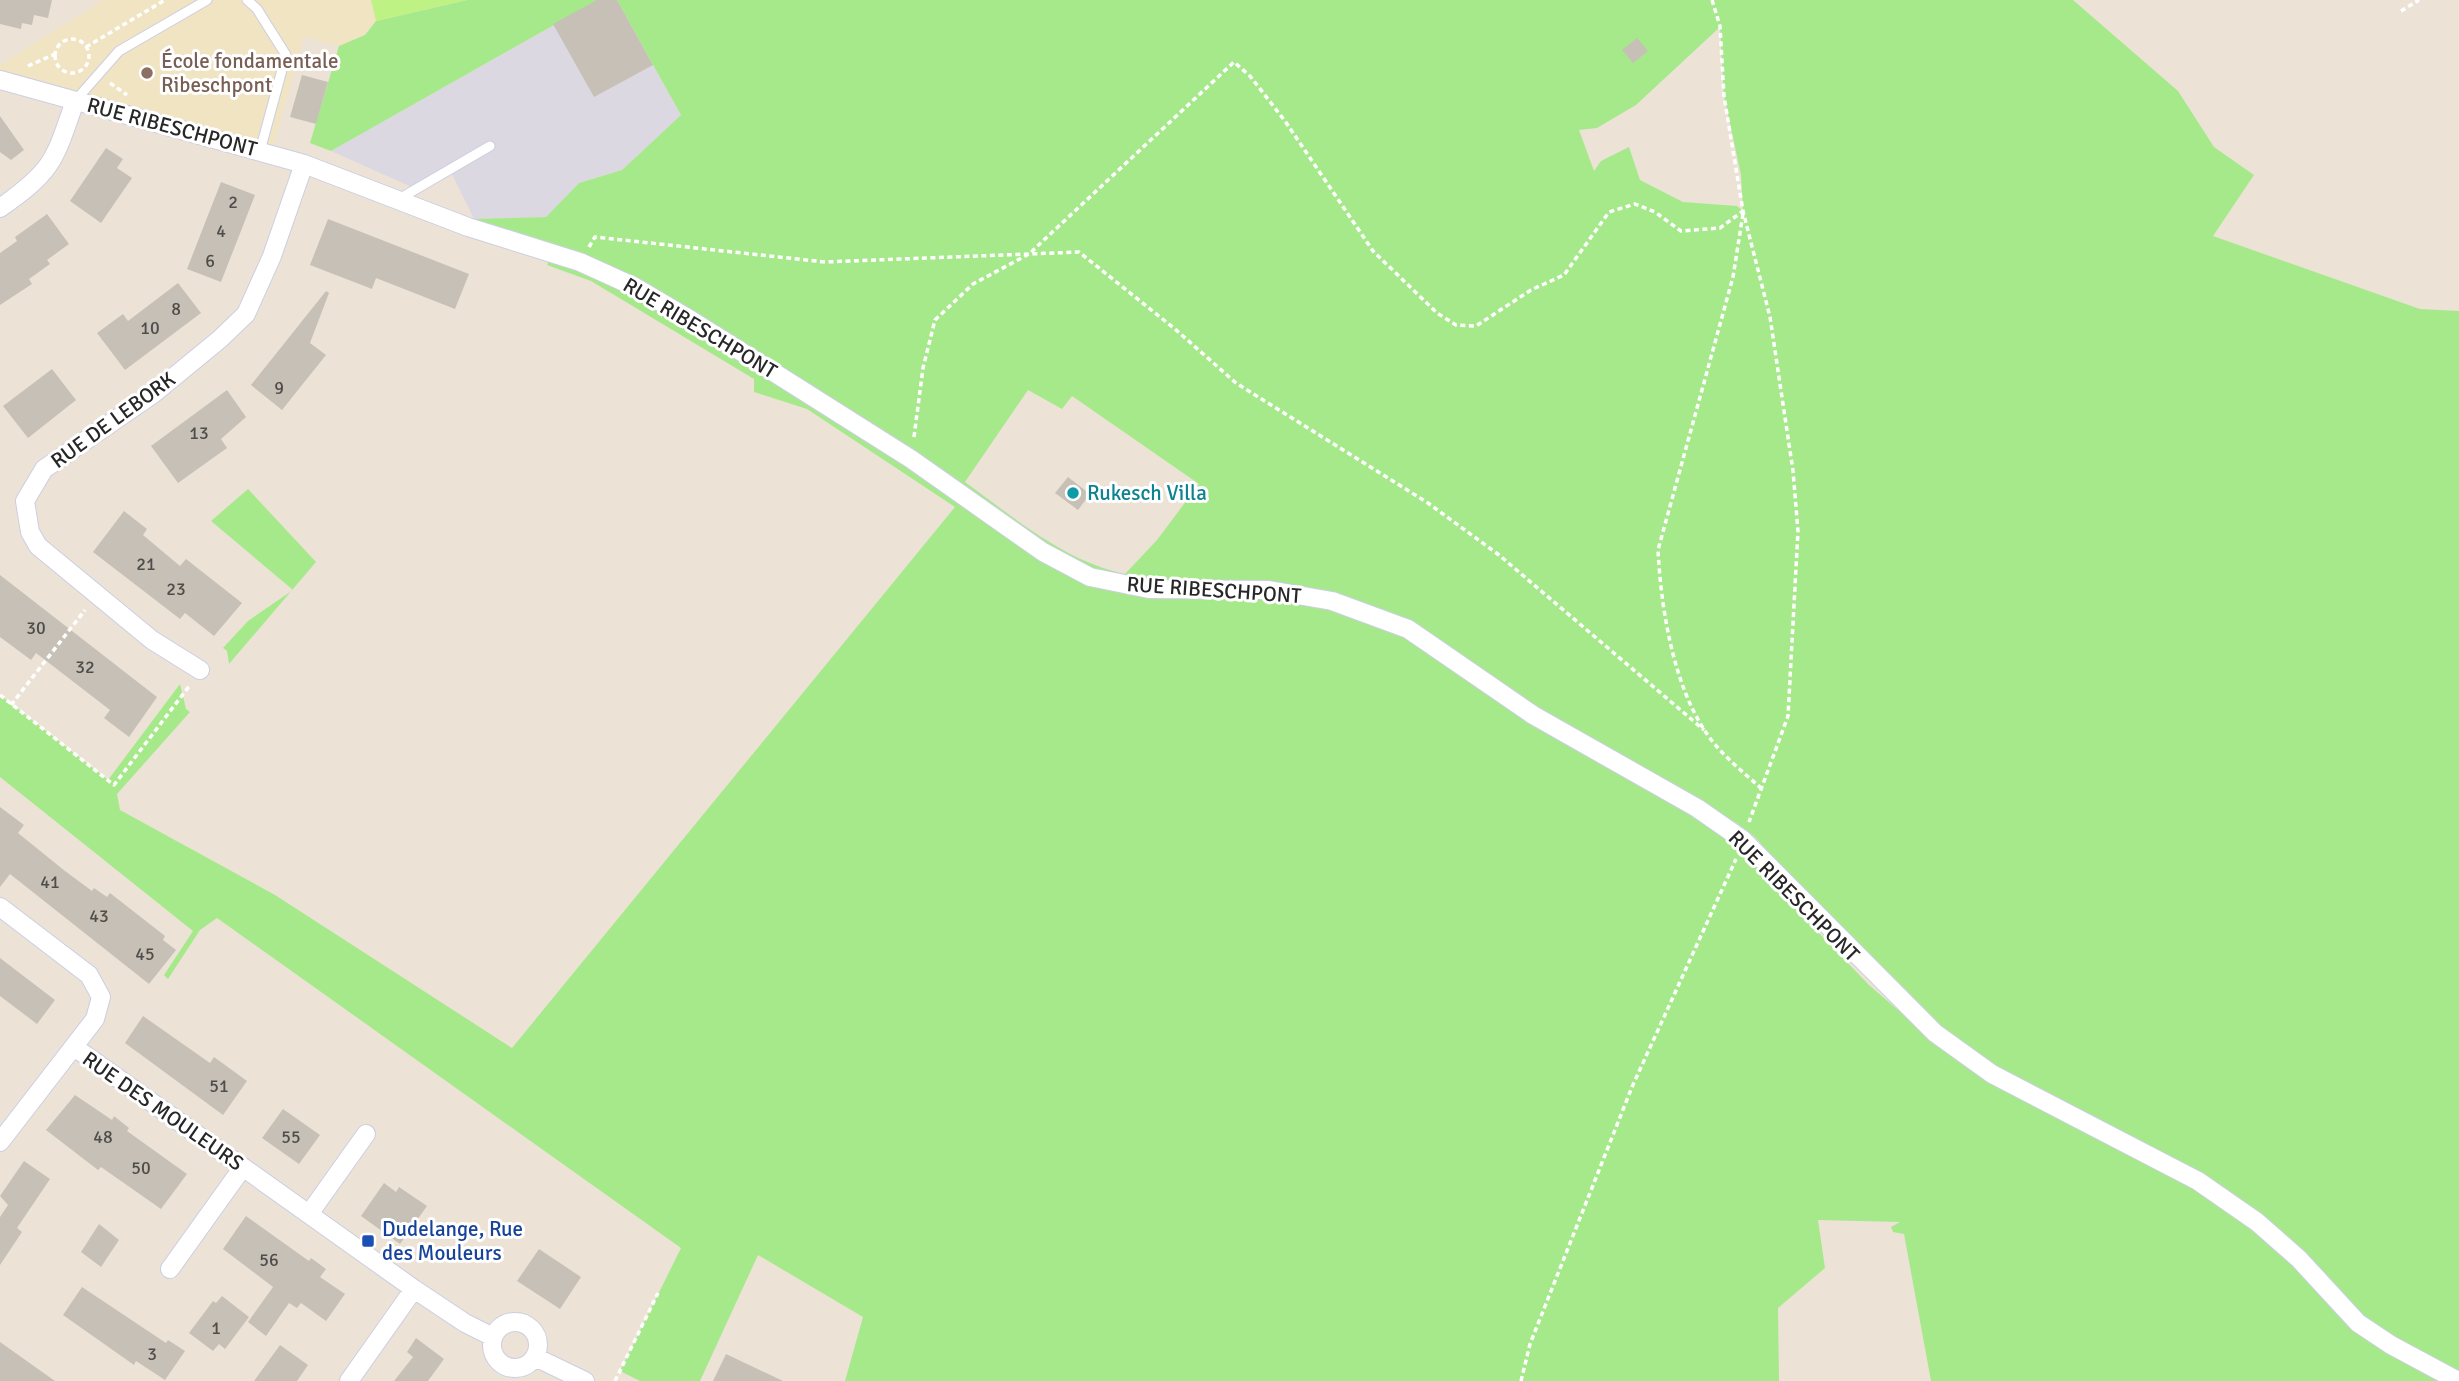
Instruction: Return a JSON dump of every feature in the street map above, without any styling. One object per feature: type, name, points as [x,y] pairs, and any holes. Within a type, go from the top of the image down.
[{"type":"street","name":"RUE RIBESCHPONT","points":[[0,80],[304,164],[518,243],[580,262],[635,287],[911,459],[1044,552],[1090,577],[1149,589],[1269,590],[1319,598],[1408,629],[1533,715],[1697,807],[1743,840],[1935,1033],[1992,1074],[2198,1181],[2258,1222],[2358,1323],[2391,1345],[2458,1381]]},
{"type":"street","points":[[0,208],[33,185],[49,169],[75,101]]},
{"type":"street","name":"RUE DE LEBORK","points":[[200,670],[152,640],[38,546],[30,532],[25,501],[44,469],[153,394],[246,314],[272,256],[304,164]]},
{"type":"street","name":"RUE DES MOULEURS","points":[[0,907],[89,975],[97,986],[101,997],[99,1008],[74,1047],[414,1289],[465,1323],[493,1337]]},
{"type":"street","points":[[0,1142],[74,1047]]},
{"type":"street","points":[[309,1214],[366,1134]]},
{"type":"street","points":[[170,1269],[243,1167]]},
{"type":"street","points":[[349,1381],[414,1289]]},
{"type":"street","points":[[506,1323],[525,1324],[537,1339],[535,1357],[522,1368],[505,1367],[493,1354],[493,1337],[506,1323]]},
{"type":"street","points":[[535,1357],[585,1381]]},
{"type":"lane","points":[[75,101],[119,51],[206,0]]},
{"type":"lane","points":[[247,0],[257,9],[286,55],[260,151]]},
{"type":"lane","points":[[399,199],[490,146]]},
{"type":"path","points":[[86,47],[165,0]]},
{"type":"path","points":[[1521,1381],[1530,1344],[1632,1087],[1743,840],[1788,716],[1798,531],[1793,471],[1770,317],[1743,211],[1724,96],[1720,26],[1712,0]]},
{"type":"path","points":[[2402,11],[2419,0]]},
{"type":"path","points":[[73,39],[86,47],[89,57],[81,70],[66,72],[57,65],[55,54],[63,41],[73,39]]},
{"type":"path","points":[[911,459],[923,368],[935,320],[973,284],[1029,254],[1123,167],[1172,116],[1234,62],[1250,75],[1285,121],[1373,251],[1437,313],[1456,325],[1476,327],[1531,290],[1564,275],[1609,212],[1635,204],[1655,212],[1681,231],[1720,228],[1743,211]]},
{"type":"path","points":[[1704,730],[1677,675],[1660,580],[1658,550],[1733,277],[1743,211]]},
{"type":"path","points":[[595,237],[825,262],[1079,252],[1175,329],[1236,383],[1428,503],[1499,555],[1704,730],[1725,756],[1762,789]]},
{"type":"path","points":[[11,705],[97,594]]},
{"type":"path","points":[[0,695],[114,785],[164,722],[200,670]]},
{"type":"path","points":[[615,1381],[658,1293]]},
{"type":"shaded area","name":"École fondamentale Ribeschpont","points":[[104,0],[467,0],[376,21],[365,35],[339,46],[304,36],[271,154],[0,80],[0,65]]},
{"type":"shaded area","points":[[598,0],[617,0],[681,115],[622,170],[579,183],[546,217],[474,219],[450,170],[416,189],[331,151]]},
{"type":"green space","points":[[371,0],[467,0],[376,21]]},
{"type":"green space","points":[[467,0],[598,0],[331,151],[310,143],[339,46],[365,35],[376,21]]},
{"type":"green space","points":[[617,0],[2073,0],[2178,91],[2214,147],[2254,175],[2213,236],[2420,309],[2459,311],[2459,1375],[2444,1381],[1931,1381],[1904,1234],[1893,1232],[1891,1227],[1900,1222],[1818,1220],[1825,1268],[1778,1308],[1779,1381],[845,1381],[863,1317],[758,1255],[700,1381],[640,1381],[620,1371],[681,1248],[217,918],[200,930],[168,979],[164,975],[193,931],[0,777],[0,695],[108,780],[180,684],[186,709],[190,712],[117,794],[120,810],[275,895],[512,1048],[955,507],[807,409],[754,392],[754,379],[591,281],[547,265],[555,244],[474,219],[546,217],[579,183],[622,170],[681,115]],"holes":[[[1720,27],[1724,96],[1741,175],[1743,211],[1737,206],[1683,202],[1640,180],[1629,147],[1601,161],[1594,171],[1579,130],[1597,128],[1636,105]],[[1028,390],[1062,409],[1072,396],[1199,484],[1157,540],[1125,574],[1081,559],[1041,537],[965,482]],[[1697,808],[1735,822],[1755,837],[1843,938],[1889,986],[1939,1030],[2029,1090],[2186,1179],[2005,1091],[1941,1047],[1869,985],[1739,850],[1743,840]]]},
{"type":"green space","points":[[248,489],[316,562],[292,590],[211,521]]},
{"type":"green space","points":[[291,591],[229,664],[227,651],[223,648],[248,621]]},
{"type":"building","points":[[0,0],[52,0],[48,18],[34,15],[32,25],[22,23],[21,29],[0,24]]},
{"type":"building","points":[[597,0],[617,0],[653,65],[594,97],[553,24]]},
{"type":"building","points":[[1637,38],[1648,51],[1633,63],[1622,50]]},
{"type":"building","points":[[302,75],[328,82],[316,124],[290,117]]},
{"type":"building","points":[[0,116],[24,150],[11,160],[0,152]]},
{"type":"building","points":[[106,148],[123,159],[117,168],[132,178],[101,223],[70,201]]},
{"type":"building","points":[[221,182],[255,195],[221,282],[187,269]]},
{"type":"building","points":[[47,214],[69,244],[47,260],[50,264],[29,279],[32,284],[0,305],[0,253],[17,241],[15,237]]},
{"type":"building","points":[[328,219],[469,274],[455,309],[376,278],[372,289],[310,265]]},
{"type":"building","points":[[178,283],[201,313],[125,370],[97,333],[123,314],[128,321]]},
{"type":"building","points":[[326,291],[329,293],[310,343],[326,355],[282,410],[251,385]]},
{"type":"building","points":[[52,369],[76,400],[28,438],[3,406]]},
{"type":"building","points":[[227,390],[246,417],[221,439],[227,448],[178,483],[151,446]]},
{"type":"building","name":"Rukesch Villa","points":[[1068,477],[1090,494],[1078,510],[1055,493]]},
{"type":"building","points":[[124,511],[147,529],[143,535],[180,566],[186,559],[242,603],[214,636],[185,613],[180,619],[93,552]]},
{"type":"building","points":[[0,575],[157,697],[129,737],[104,718],[110,710],[36,653],[31,660],[0,637]]},
{"type":"building","points":[[0,807],[24,825],[18,833],[65,871],[92,891],[94,888],[107,897],[110,893],[165,936],[163,940],[176,950],[149,984],[10,874],[0,887]]},
{"type":"building","points":[[0,958],[55,1000],[37,1024],[0,996]]},
{"type":"building","points":[[143,1016],[210,1063],[214,1057],[247,1081],[223,1115],[125,1043]]},
{"type":"building","points":[[75,1095],[112,1120],[114,1116],[129,1128],[127,1131],[187,1174],[161,1209],[101,1167],[98,1170],[46,1130]]},
{"type":"building","points":[[283,1109],[320,1135],[299,1164],[262,1138]]},
{"type":"building","points":[[24,1161],[50,1179],[17,1228],[22,1232],[0,1265],[0,1217],[8,1205],[0,1196]]},
{"type":"building","points":[[384,1183],[396,1192],[399,1187],[427,1206],[400,1244],[361,1216]]},
{"type":"building","points":[[246,1216],[309,1261],[311,1258],[326,1269],[320,1277],[345,1294],[326,1321],[301,1303],[297,1308],[289,1303],[266,1336],[248,1322],[273,1287],[223,1249]]},
{"type":"building","points":[[99,1224],[119,1240],[101,1267],[81,1252]]},
{"type":"building","points":[[539,1249],[581,1277],[560,1309],[517,1281]]},
{"type":"building","points":[[82,1287],[166,1343],[168,1340],[185,1351],[165,1380],[136,1361],[134,1365],[63,1315]]},
{"type":"building","points":[[222,1296],[249,1317],[225,1349],[219,1344],[213,1351],[189,1333],[213,1301],[216,1303]]},
{"type":"building","points":[[416,1338],[444,1359],[428,1381],[394,1381],[413,1357],[407,1352]]},
{"type":"building","points":[[0,1342],[55,1381],[0,1381]]},
{"type":"building","points":[[280,1345],[308,1365],[297,1381],[254,1381]]},
{"type":"building","points":[[726,1354],[783,1381],[713,1381]]},
{"type":"place","name":"École fondamentale Ribeschpont","points":[[147,73]]},
{"type":"place","name":"Rukesch Villa","points":[[1073,493]]},
{"type":"place","name":"Dudelange, Rue des Mouleurs","points":[[368,1241]]}]
